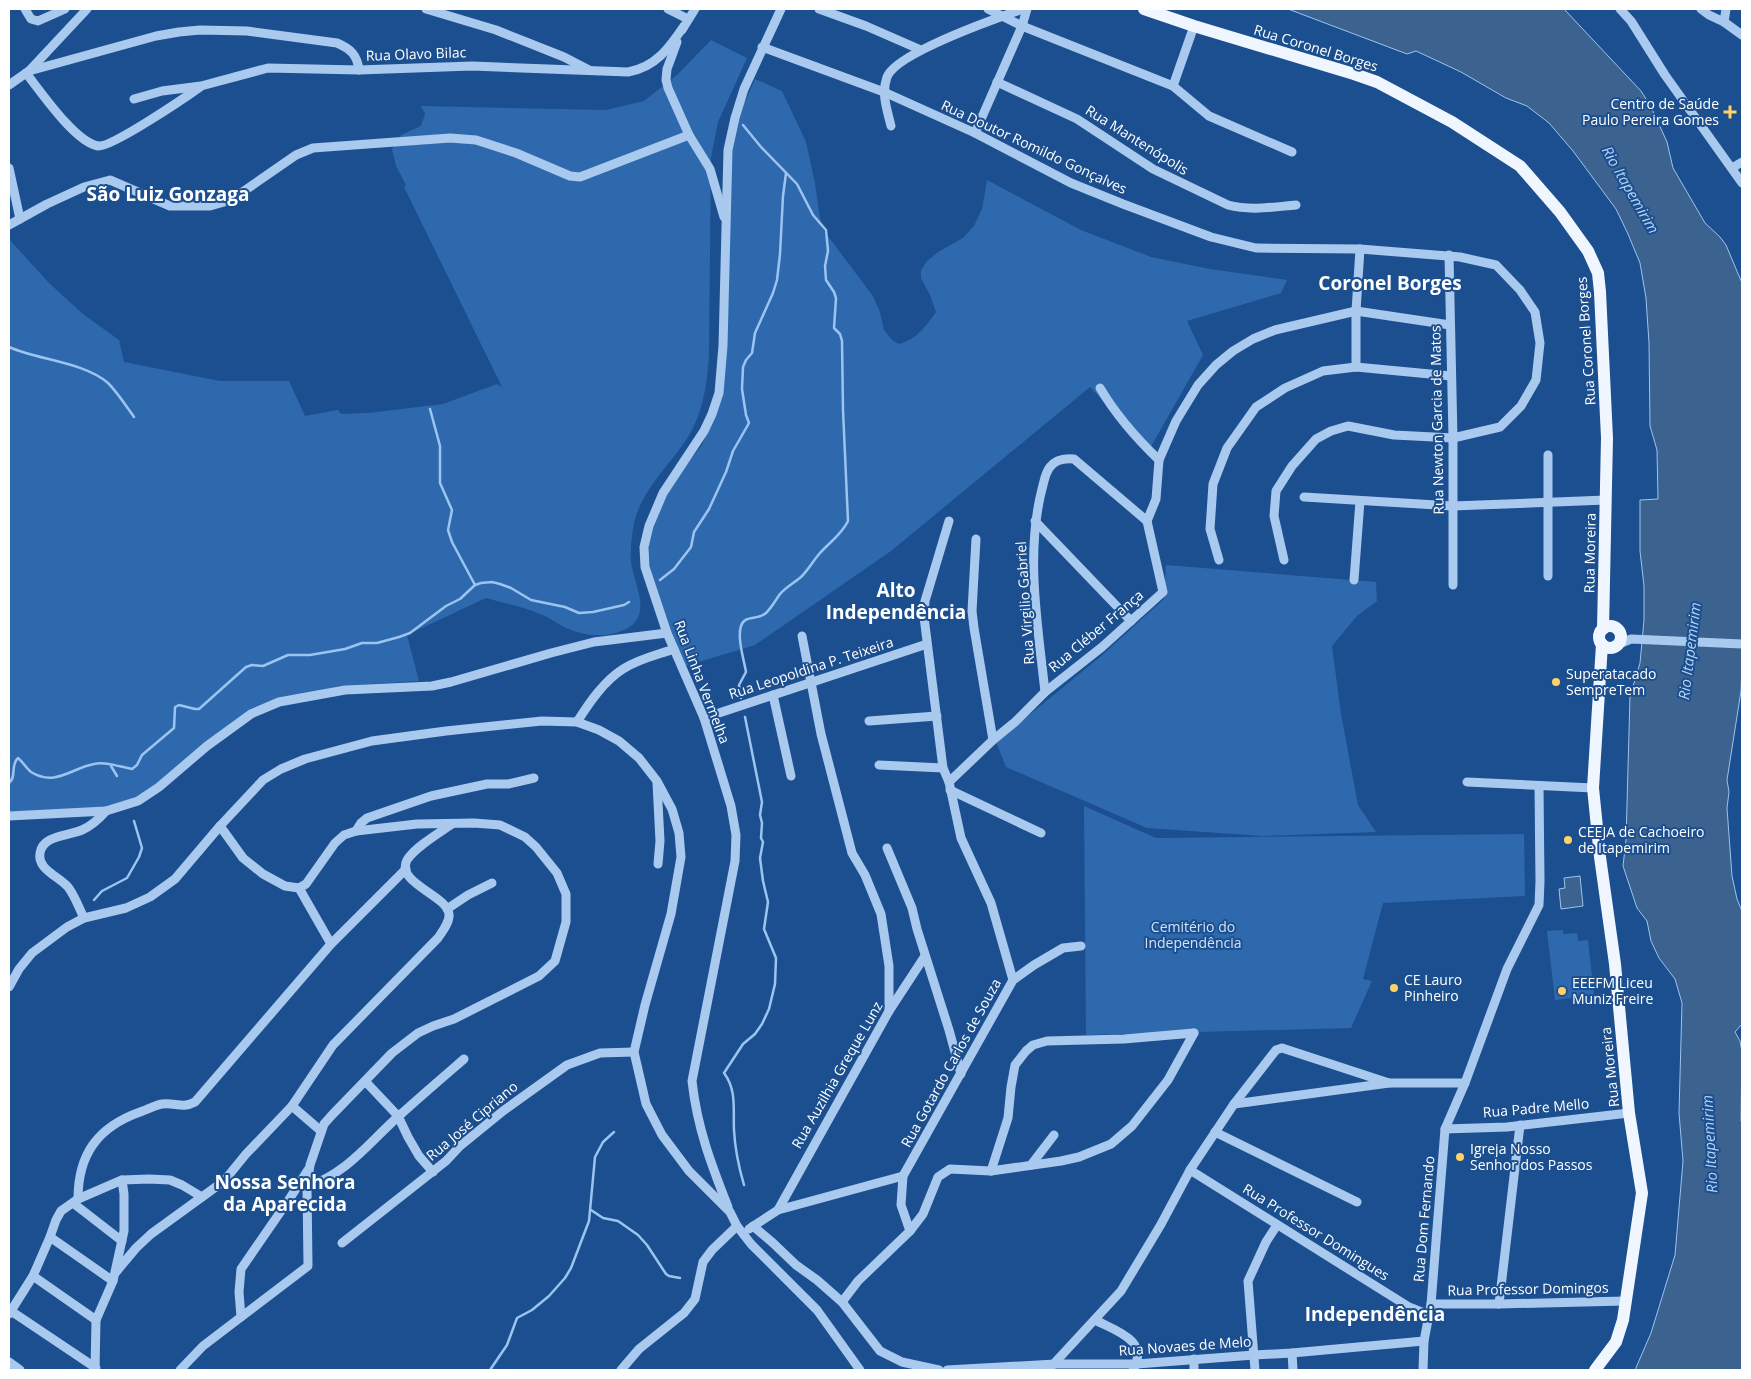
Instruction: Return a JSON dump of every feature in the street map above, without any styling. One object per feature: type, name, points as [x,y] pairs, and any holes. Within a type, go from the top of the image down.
[{"type":"main road","name":"Rua Coronel Borges","points":[[1144,9],[1377,82],[1452,122],[1520,166],[1560,212],[1588,251],[1598,273],[1607,438],[1606,500]]},
{"type":"main road","name":"Rua Moreira","points":[[1595,1370],[1616,1342],[1623,1320],[1642,1193],[1629,1113],[1616,974],[1600,857],[1594,788],[1601,663],[1618,638],[1604,607],[1606,500]]},
{"type":"street","points":[[25,9],[31,19],[38,22],[65,9]]},
{"type":"street","points":[[9,85],[27,72],[87,9]]},
{"type":"street","points":[[426,9],[496,30],[593,71]]},
{"type":"street","points":[[668,9],[686,23]]},
{"type":"street","name":"Rua Olavo Bilac","points":[[134,99],[162,92],[201,86],[268,68],[359,70],[472,66],[628,72],[650,65],[662,56],[695,9]]},
{"type":"street","name":"Rua Linha Vermelha","points":[[730,1212],[700,1131],[694,1106],[692,1081],[735,861],[736,835],[731,806],[704,718],[668,634],[645,567],[644,547],[648,526],[663,493],[704,431],[719,393],[723,346],[728,150],[744,89],[781,9]]},
{"type":"street","points":[[819,9],[866,26],[921,50]]},
{"type":"street","points":[[988,9],[1022,26],[1173,86],[1209,116],[1292,152]]},
{"type":"street","points":[[891,126],[884,92],[888,76],[894,68],[921,50],[1002,16],[1025,9],[1022,26],[975,134]]},
{"type":"street","points":[[1620,9],[1631,22],[1665,75],[1742,183]]},
{"type":"street","points":[[1701,9],[1742,35]]},
{"type":"street","points":[[1724,22],[1727,9]]},
{"type":"street","name":"Rua Olavo Bilac","points":[[686,23],[670,57],[666,80],[689,135],[710,169],[727,230]]},
{"type":"street","points":[[1173,86],[1194,26]]},
{"type":"street","points":[[27,72],[156,36],[200,30],[246,31],[338,44],[347,47],[355,55],[359,70]]},
{"type":"street","name":"Rua Doutor Romildo Gonçalves","points":[[762,47],[884,92],[975,134],[1071,183],[1211,237],[1256,248],[1360,249],[1449,255],[1496,265],[1520,290],[1535,312],[1540,343],[1536,380],[1521,406],[1500,427],[1453,438],[1394,435],[1348,426],[1331,430],[1316,439],[1292,466],[1276,491],[1274,516],[1284,560]]},
{"type":"street","points":[[27,72],[74,132],[84,140],[99,146],[104,146],[122,137],[201,86]]},
{"type":"street","name":"Rua Mantenópolis","points":[[997,82],[1077,119],[1153,169],[1228,205],[1250,209],[1296,205]]},
{"type":"street","points":[[9,225],[46,204],[84,187],[110,180],[170,206],[210,206],[221,204],[230,200],[296,155],[313,148],[450,138],[476,140],[516,152],[570,176],[580,177],[689,135]]},
{"type":"street","points":[[1732,168],[1742,162]]},
{"type":"street","points":[[9,168],[20,220]]},
{"type":"street","points":[[1356,367],[1356,311],[1360,249]]},
{"type":"street","name":"Rua Newton Garcia de Matos","points":[[1449,255],[1453,438],[1453,585]]},
{"type":"street","points":[[1148,521],[1156,499],[1159,460],[1176,420],[1198,385],[1232,351],[1253,338],[1275,330],[1356,311],[1450,325]]},
{"type":"street","points":[[1219,560],[1210,529],[1213,484],[1227,448],[1256,407],[1285,388],[1323,371],[1356,367],[1451,376]]},
{"type":"street","points":[[1100,388],[1109,403],[1137,438],[1159,460]]},
{"type":"street","points":[[1548,455],[1548,576]]},
{"type":"street","name":"Rua Virgilio Gabriel","points":[[1045,692],[1036,601],[1035,521],[1047,472],[1051,466],[1060,460],[1066,458],[1074,459],[1148,521]]},
{"type":"street","points":[[1304,497],[1453,506],[1606,500]]},
{"type":"street","points":[[1354,580],[1360,501]]},
{"type":"street","points":[[948,521],[925,601],[924,616],[943,768],[950,786],[962,838],[990,904],[1013,980]]},
{"type":"street","points":[[1035,521],[1131,621]]},
{"type":"street","name":"Rua Cléber França","points":[[950,786],[993,740],[1045,692],[1102,647],[1163,592],[1148,521]]},
{"type":"street","points":[[976,538],[972,611],[993,740]]},
{"type":"street","points":[[9,816],[106,811],[118,809],[138,801],[159,787],[207,746],[251,714],[279,702],[345,690],[432,686],[594,642],[668,634]]},
{"type":"street","points":[[802,636],[821,734],[852,852],[865,875],[881,914],[889,966],[889,1011]]},
{"type":"street","points":[[1618,638],[1742,644]]},
{"type":"street","name":"Rua Leopoldina P. Teixeira","points":[[704,718],[927,644]]},
{"type":"street","points":[[577,722],[597,694],[622,669],[635,662],[674,649]]},
{"type":"street","points":[[772,695],[791,776]]},
{"type":"street","points":[[869,720],[937,716]]},
{"type":"street","points":[[9,987],[19,969],[32,953],[67,927],[84,918],[126,908],[150,897],[175,879],[220,826],[263,780],[281,769],[305,759],[372,741],[437,732],[542,721],[577,722],[599,730],[619,741],[639,758],[657,781],[672,809],[679,833],[681,857],[671,914],[645,1005],[634,1052],[646,1104],[662,1135],[689,1171],[730,1212],[751,1244],[817,1310],[860,1370]]},
{"type":"street","points":[[879,765],[943,768]]},
{"type":"street","points":[[356,831],[367,818],[431,796],[487,784],[508,784],[534,778]]},
{"type":"street","points":[[657,781],[660,841],[658,864]]},
{"type":"street","points":[[1467,782],[1594,788]]},
{"type":"street","points":[[950,786],[1041,833]]},
{"type":"street","name":"Rua Dom Fernando","points":[[1423,1370],[1424,1341],[1429,1315],[1445,1129],[1465,1083],[1507,968],[1539,905],[1539,786]]},
{"type":"street","points":[[84,918],[67,887],[42,866],[39,859],[41,847],[48,841],[82,830],[100,819],[106,811]]},
{"type":"street","points":[[180,1370],[204,1346],[308,1266],[307,1187],[310,1165],[321,1131],[332,1115],[392,1053],[418,1034],[454,1019],[539,976],[555,961],[566,922],[566,894],[557,872],[525,837],[500,825],[474,823],[417,824],[356,831],[344,835],[335,842],[306,884],[298,888],[285,886],[263,874],[243,858],[220,826]]},
{"type":"street","points":[[75,1201],[83,1165],[95,1140],[114,1123],[127,1117],[162,1104],[188,1106],[196,1102],[331,944],[406,869],[408,859],[452,824]]},
{"type":"street","points":[[887,848],[912,908],[961,1074]]},
{"type":"street","points":[[114,1276],[136,1248],[151,1234],[224,1181],[246,1154],[292,1106],[333,1045],[438,938],[450,915],[442,902],[412,881],[406,869]]},
{"type":"street","points":[[447,909],[468,895],[492,883]]},
{"type":"street","points":[[298,888],[331,944]]},
{"type":"street","name":"Rua Gotardo Carlos de Souza","points":[[910,1231],[901,1205],[903,1176],[1013,980],[1063,948],[1080,946]]},
{"type":"street","name":"Rua Auzilhia Greque Lunz","points":[[778,1210],[889,1011],[925,956]]},
{"type":"street","points":[[842,1302],[858,1282],[910,1231],[923,1214],[938,1177],[950,1169],[992,1171],[1061,1161],[1079,1157],[1111,1144],[1132,1126],[1168,1080],[1194,1033],[1124,1039],[1048,1041],[1033,1044],[1015,1066],[1008,1118],[992,1171]]},
{"type":"street","points":[[1051,1367],[1121,1291],[1160,1226],[1190,1170],[1234,1104],[1276,1050],[1279,1048],[1389,1083]]},
{"type":"street","name":"Rua José Cipriano","points":[[342,1243],[433,1172],[460,1146],[503,1111],[567,1064],[600,1053],[634,1052]]},
{"type":"street","points":[[307,1187],[324,1181],[350,1164],[398,1116],[464,1060]]},
{"type":"street","points":[[365,1082],[382,1097],[398,1116],[419,1156],[433,1172]]},
{"type":"street","points":[[1234,1104],[1389,1083],[1465,1083]]},
{"type":"street","points":[[292,1106],[321,1131]]},
{"type":"street","name":"Rua Padre Mello","points":[[1445,1129],[1520,1125],[1629,1113]]},
{"type":"street","points":[[1499,1304],[1520,1125]]},
{"type":"street","points":[[1215,1132],[1356,1202]]},
{"type":"street","points":[[1031,1165],[1054,1136]]},
{"type":"street","points":[[241,1317],[239,1292],[241,1269],[290,1198],[310,1165]]},
{"type":"street","name":"Rua Professor Domingues","points":[[1190,1170],[1410,1307],[1429,1315]]},
{"type":"street","points":[[621,1370],[638,1349],[684,1313],[695,1299],[702,1262],[712,1250],[740,1229],[753,1226],[778,1210],[903,1176]]},
{"type":"street","points":[[95,1369],[10,1312],[33,1276],[61,1211],[75,1201],[122,1180],[170,1180],[202,1197]]},
{"type":"street","points":[[95,1369],[96,1320],[114,1276],[122,1241],[124,1194],[122,1180]]},
{"type":"street","points":[[75,1201],[122,1241]]},
{"type":"street","points":[[1255,1370],[1248,1281],[1266,1242],[1277,1225]]},
{"type":"street","points":[[753,1226],[796,1265],[842,1302],[880,1351],[902,1362],[939,1370]]},
{"type":"street","points":[[50,1237],[114,1276]]},
{"type":"street","points":[[33,1276],[96,1320]]},
{"type":"street","name":"Rua Professor Domingos","points":[[1430,1304],[1625,1301]]},
{"type":"street","points":[[1095,1320],[1127,1336],[1137,1346],[1138,1354],[1135,1367]]},
{"type":"street","name":"Rua Novaes de Melo","points":[[947,1370],[1135,1367],[1194,1359],[1292,1354],[1424,1341]]},
{"type":"street","points":[[1292,1354],[1293,1370]]},
{"type":"street","points":[[1194,1359],[1194,1370]]},
{"type":"street","points":[[9,1362],[20,1370]]},
{"type":"green space","points":[[711,40],[747,58],[718,122],[711,157],[709,353],[707,375],[704,396],[693,428],[651,486],[639,507],[635,519],[631,561],[640,598],[640,607],[639,616],[634,623],[626,629],[611,634],[579,633],[534,612],[486,598],[407,635],[419,681],[339,686],[313,692],[237,719],[215,735],[156,786],[140,797],[114,807],[9,812],[9,239],[49,283],[83,314],[119,340],[124,362],[220,381],[289,381],[305,416],[338,410],[341,414],[368,413],[443,404],[497,384],[502,387],[404,187],[406,185],[396,166],[392,149],[401,135],[421,126],[425,114],[421,106],[606,110],[644,101],[677,75]]},
{"type":"green space","points":[[755,79],[782,91],[806,142],[824,231],[873,296],[880,312],[884,330],[892,340],[899,344],[916,336],[936,312],[921,278],[921,270],[927,261],[938,252],[963,238],[974,226],[982,209],[987,180],[1081,230],[1151,257],[1210,269],[1287,280],[1281,293],[1187,321],[1203,355],[1149,450],[1090,387],[891,551],[755,645],[682,667],[650,576],[648,537],[665,492],[702,445],[717,407],[733,128]]},
{"type":"green space","points":[[1166,565],[1376,582],[1377,601],[1357,616],[1332,646],[1341,714],[1358,805],[1376,832],[1262,836],[1147,828],[1006,767],[996,742],[1099,658],[1164,599]]},
{"type":"green space","name":"Cemitério do Independência","points":[[1084,806],[1156,838],[1524,834],[1525,896],[1383,903],[1363,979],[1372,981],[1351,1028],[1086,1035]]},
{"type":"green space","points":[[1563,930],[1563,934],[1577,933],[1578,941],[1588,940],[1594,995],[1555,1000],[1547,931]]},
{"type":"water","name":"Rio Itapemirim","points":[[1288,9],[1564,9],[1641,91],[1651,107],[1667,142],[1673,168],[1705,223],[1726,245],[1742,283],[1742,666],[1741,691],[1727,780],[1729,792],[1727,808],[1732,876],[1737,899],[1742,911],[1742,1024],[1735,1032],[1740,1041],[1742,1052],[1742,1370],[1635,1370],[1651,1333],[1675,1255],[1683,1161],[1679,1113],[1682,1003],[1675,979],[1659,958],[1651,941],[1647,921],[1637,908],[1623,866],[1626,840],[1630,696],[1640,663],[1644,620],[1644,586],[1640,551],[1640,500],[1658,499],[1657,450],[1650,426],[1649,343],[1646,298],[1640,263],[1616,209],[1573,151],[1549,123],[1527,106],[1506,98],[1461,72],[1416,51],[1407,54]]},
{"type":"water","points":[[1580,876],[1583,906],[1561,909],[1559,889],[1565,888],[1564,878]]},
{"type":"waterway","points":[[741,698],[739,685],[746,672],[740,637],[743,622],[766,613],[780,594],[804,574],[820,553],[836,538],[848,521],[842,341],[840,334],[834,328],[836,298],[826,280],[825,266],[828,251],[826,230],[813,215],[797,184],[761,147],[743,125]]},
{"type":"waterway","points":[[660,580],[674,569],[691,547],[694,532],[709,509],[726,472],[733,451],[749,423],[742,389],[743,367],[752,353],[755,333],[777,280],[786,173]]},
{"type":"waterway","points":[[9,347],[74,366],[98,376],[112,387],[134,417]]},
{"type":"waterway","points":[[430,409],[440,446],[440,483],[452,510],[448,530],[452,542],[475,585]]},
{"type":"waterway","points":[[9,783],[13,778],[14,764],[18,758],[31,772],[48,778],[98,763],[132,769],[137,765],[142,755],[174,728],[175,707],[179,705],[199,709],[246,667],[252,665],[263,666],[288,655],[310,655],[345,649],[362,643],[377,643],[399,637],[410,633],[446,606],[460,599],[475,585],[481,583],[492,582],[500,584],[531,600],[565,607],[579,613],[593,612],[624,605],[629,602]]},
{"type":"waterway","points":[[744,1185],[735,1144],[733,1093],[724,1073],[743,1044],[755,1034],[769,1009],[775,984],[776,958],[764,929],[768,902],[760,858],[763,842],[761,838],[762,823],[760,815],[762,802],[745,717]]},
{"type":"waterway","points":[[111,766],[117,776]]},
{"type":"waterway","points":[[94,900],[102,891],[127,878],[139,857],[142,848],[134,821]]},
{"type":"waterway","points":[[490,1370],[507,1345],[517,1318],[532,1310],[549,1296],[571,1268],[589,1221],[595,1157],[603,1142],[614,1132]]},
{"type":"waterway","points":[[591,1210],[603,1218],[618,1221],[638,1235],[666,1274],[680,1278]]},
{"type":"place","name":"Centro de Saúde Paulo Pereira Gomes","points":[[1730,112]]},
{"type":"place","name":"Superatacado SempreTem","points":[[1556,682]]},
{"type":"place","name":"CEEJA de Cachoeiro de Itapemirim","points":[[1568,840]]},
{"type":"place","name":"CE Lauro Pinheiro","points":[[1394,988]]},
{"type":"place","name":"EEEFM Liceu Muniz Freire","points":[[1562,991]]},
{"type":"place","name":"Igreja Nosso Senhor dos Passos","points":[[1460,1157]]},
{"type":"district","name":"São Luiz Gonzaga","points":[[168,194]]},
{"type":"district","name":"Coronel Borges","points":[[1390,283]]},
{"type":"district","name":"Alto Independência","points":[[896,601]]},
{"type":"district","name":"Nossa Senhora da Aparecida","points":[[285,1193]]},
{"type":"district","name":"Independência","points":[[1375,1314]]}]
